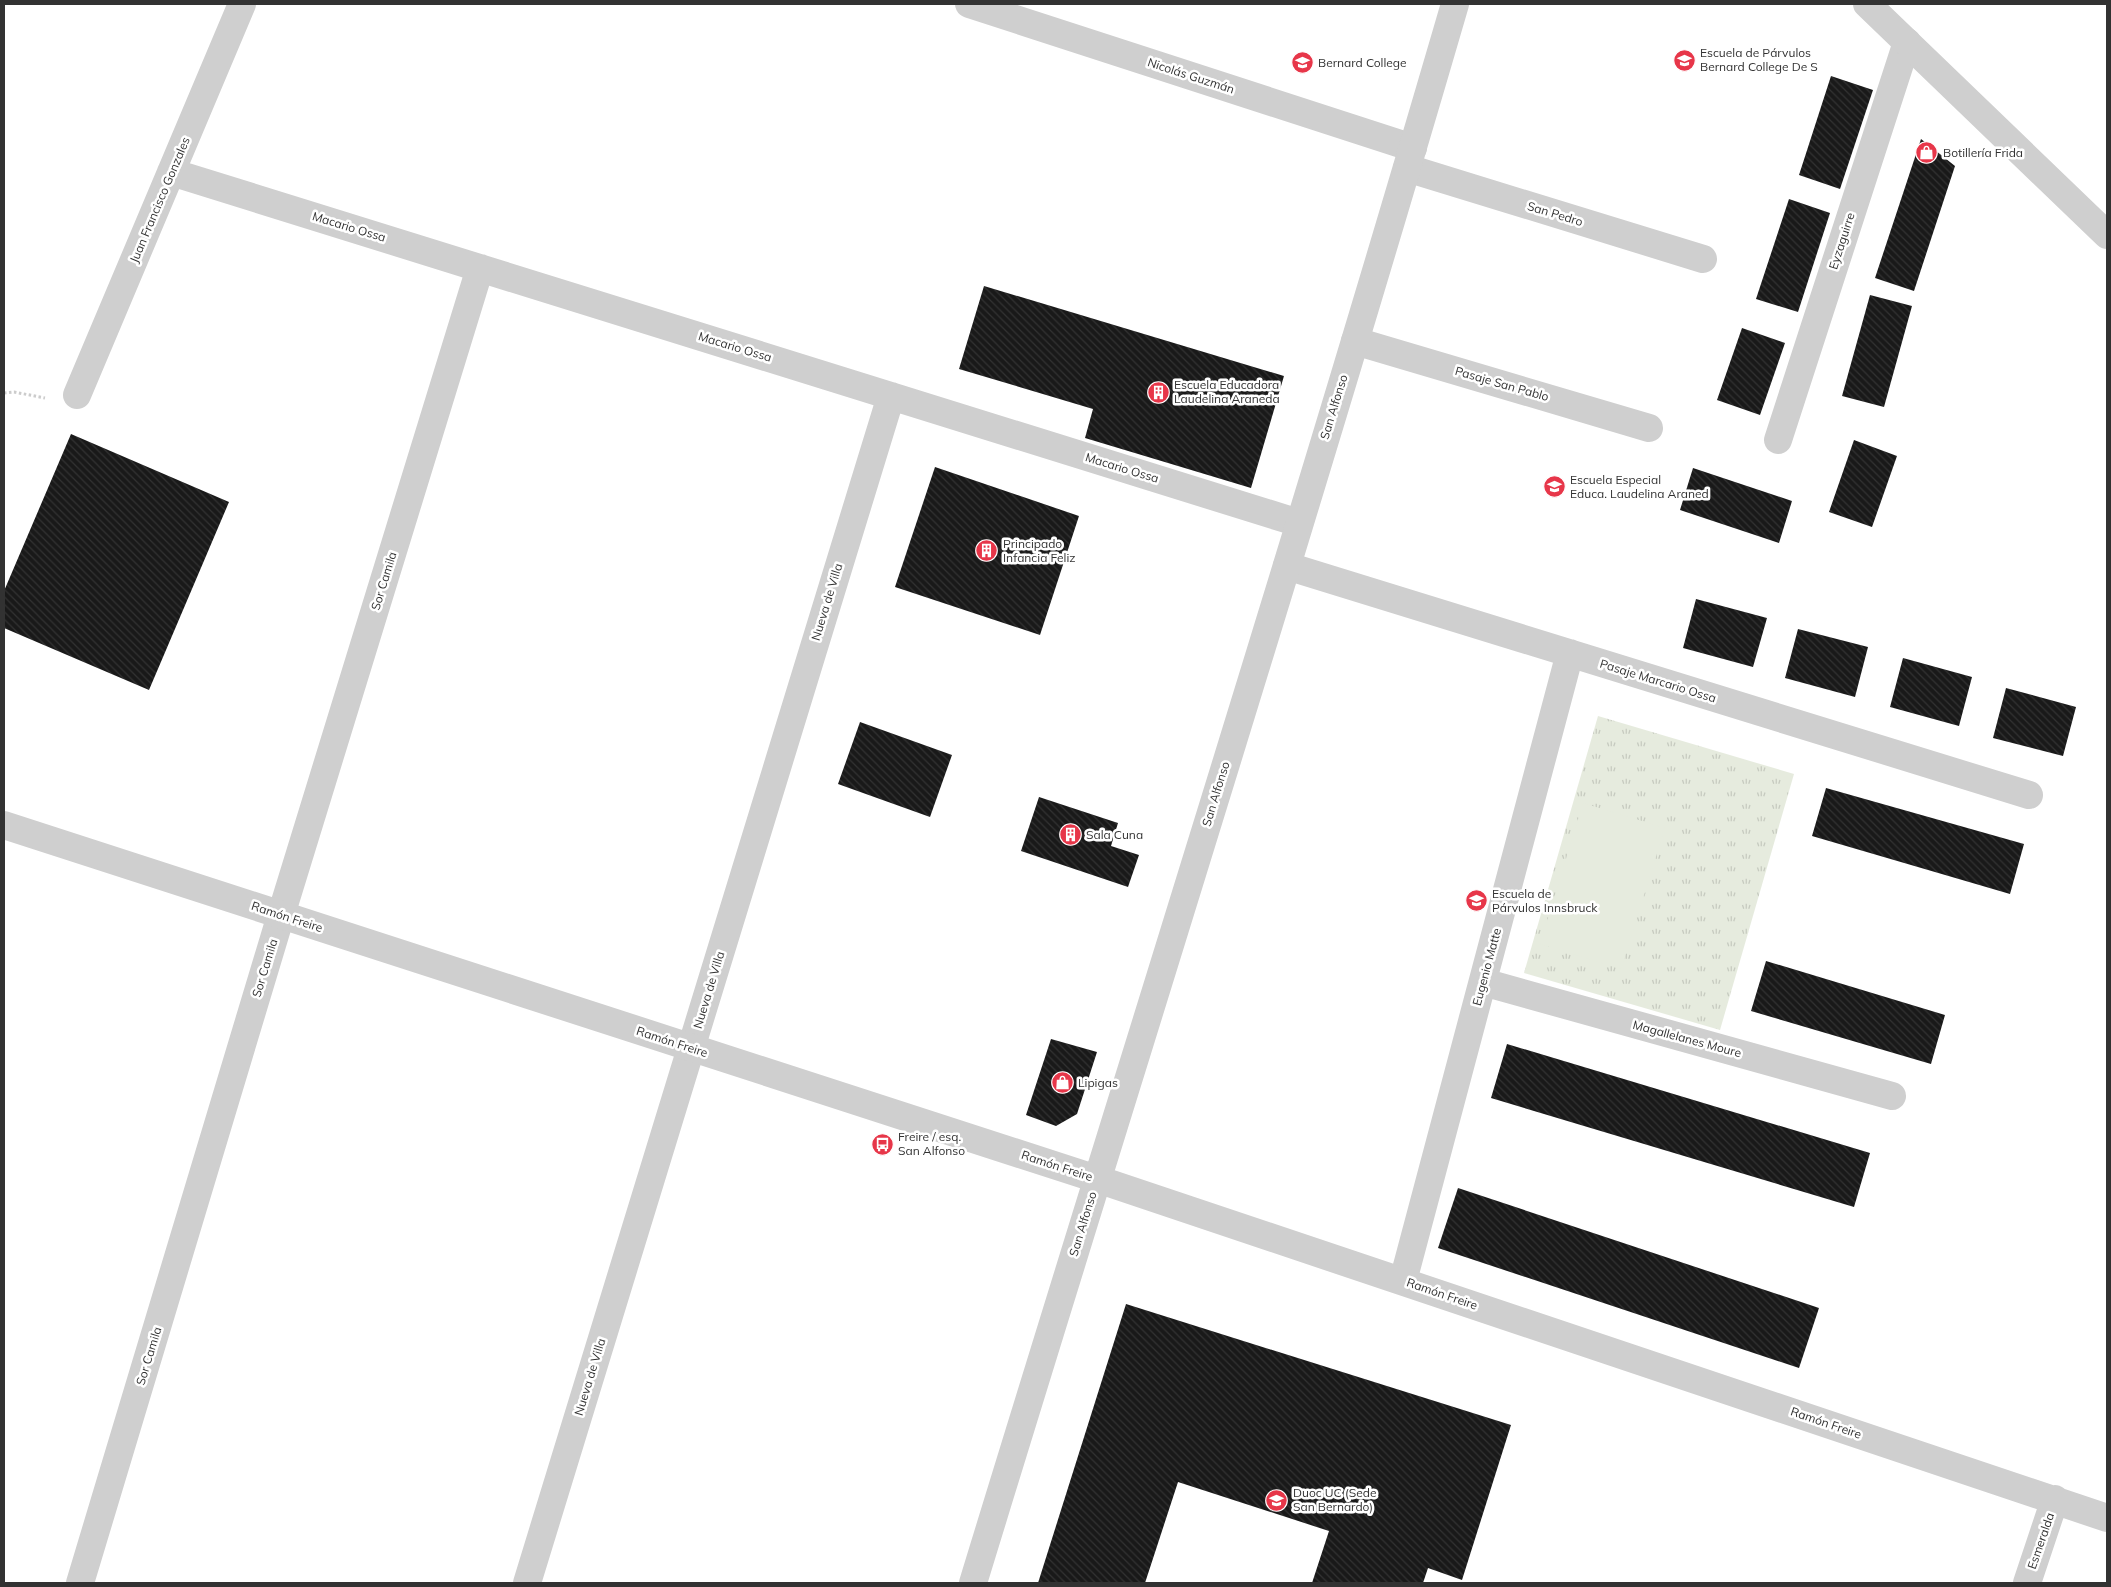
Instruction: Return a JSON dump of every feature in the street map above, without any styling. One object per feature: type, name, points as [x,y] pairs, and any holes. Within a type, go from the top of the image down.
[{"type":"street","name":"Juan Francisco Gonzales","points":[[77,395],[242,4]]},
{"type":"street","name":"Nicolás Guzmán","points":[[969,4],[1023,12],[1410,158]]},
{"type":"street","name":"San Alfonso","points":[[973,1583],[1287,566],[1455,4]]},
{"type":"street","points":[[1867,4],[2107,236]]},
{"type":"street","name":"Eyzaguirre","points":[[1778,440],[1906,42]]},
{"type":"street","name":"San Pedro","points":[[1410,158],[1703,259]]},
{"type":"street","name":"Macario Ossa","points":[[171,172],[1299,523]]},
{"type":"street","name":"Sor Camila","points":[[80,1583],[281,915],[480,268]]},
{"type":"street","name":"Pasaje San Pablo","points":[[1354,341],[1649,428]]},
{"type":"street","name":"Nueva de Villa","points":[[526,1583],[891,396]]},
{"type":"street","name":"Pasaje Marcario Ossa","points":[[1287,566],[2029,795]]},
{"type":"street","name":"Eugenio Matte","points":[[1403,1281],[1570,654]]},
{"type":"street","name":"Ramón Freire","points":[[4,825],[1097,1179],[2107,1518]]},
{"type":"street","name":"Magallelanes Moure","points":[[1483,982],[1892,1096]]},
{"type":"street","name":"Esmeralda","points":[[2027,1583],[2055,1499]]},
{"type":"green space","points":[[1598,716],[1794,774],[1720,1030],[1524,973]]},
{"type":"green space","points":[[1583,803],[1665,828],[1621,969],[1540,944]]},
{"type":"building","points":[[1831,76],[1873,90],[1840,189],[1799,175]]},
{"type":"building","points":[[1921,139],[1955,166],[1914,291],[1875,278]]},
{"type":"building","points":[[1789,199],[1830,213],[1798,312],[1756,299]]},
{"type":"building","name":"Escuela Educadora Laudelina Araneda","points":[[984,286],[1284,376],[1251,488],[1085,438],[1093,409],[959,369]]},
{"type":"building","points":[[1870,295],[1912,306],[1884,407],[1842,396]]},
{"type":"building","points":[[1742,328],[1785,343],[1760,415],[1717,400]]},
{"type":"building","points":[[71,434],[229,502],[149,690],[4,628],[4,591]]},
{"type":"building","points":[[1854,440],[1897,456],[1872,527],[1829,512]]},
{"type":"building","name":"Principado Infancia Feliz","points":[[935,467],[1079,516],[1040,635],[895,587]]},
{"type":"building","points":[[1693,468],[1792,501],[1779,543],[1680,510]]},
{"type":"building","points":[[1696,599],[1767,618],[1753,667],[1683,648]]},
{"type":"building","points":[[1798,629],[1868,647],[1855,697],[1785,678]]},
{"type":"building","points":[[1903,658],[1972,677],[1959,726],[1890,707]]},
{"type":"building","points":[[2006,688],[2076,707],[2063,756],[1993,738]]},
{"type":"building","points":[[860,722],[952,755],[930,817],[838,784]]},
{"type":"building","points":[[1826,788],[2024,844],[2010,894],[1812,836]]},
{"type":"building","name":"Sala Cuna","points":[[1039,797],[1118,823],[1111,846],[1139,855],[1128,887],[1021,851]]},
{"type":"building","points":[[1766,961],[1945,1015],[1931,1064],[1751,1011]]},
{"type":"building","name":"Lipigas","points":[[1051,1039],[1097,1052],[1077,1114],[1056,1126],[1026,1115]]},
{"type":"building","points":[[1507,1044],[1870,1153],[1854,1207],[1491,1098]]},
{"type":"building","points":[[1458,1188],[1819,1308],[1799,1368],[1438,1248]]},
{"type":"building","name":"Duoc UC (Sede San Bernardo)","points":[[1126,1304],[1511,1425],[1462,1580],[1428,1568],[1423,1583],[1312,1583],[1329,1531],[1178,1482],[1145,1583],[1038,1583]]},
{"type":"place","name":"Escuela de Párvulos Bernard College De S","points":[[1684,60]]},
{"type":"place","name":"Bernard College","points":[[1302,63]]},
{"type":"place","name":"Botillería Frida","points":[[1927,153]]},
{"type":"place","name":"Escuela Educadora Laudelina Araneda","points":[[1158,392]]},
{"type":"place","name":"Escuela Especial Educa. Laudelina Araned","points":[[1554,487]]},
{"type":"place","name":"Principado Infancia Feliz","points":[[987,551]]},
{"type":"place","name":"Sala Cuna","points":[[1070,835]]},
{"type":"place","name":"Escuela de Párvulos Innsbruck","points":[[1476,901]]},
{"type":"place","name":"Lipigas","points":[[1062,1083]]},
{"type":"place","name":"Freire / esq. San Alfonso","points":[[882,1144]]},
{"type":"place","name":"Duoc UC (Sede San Bernardo)","points":[[1277,1500]]}]
